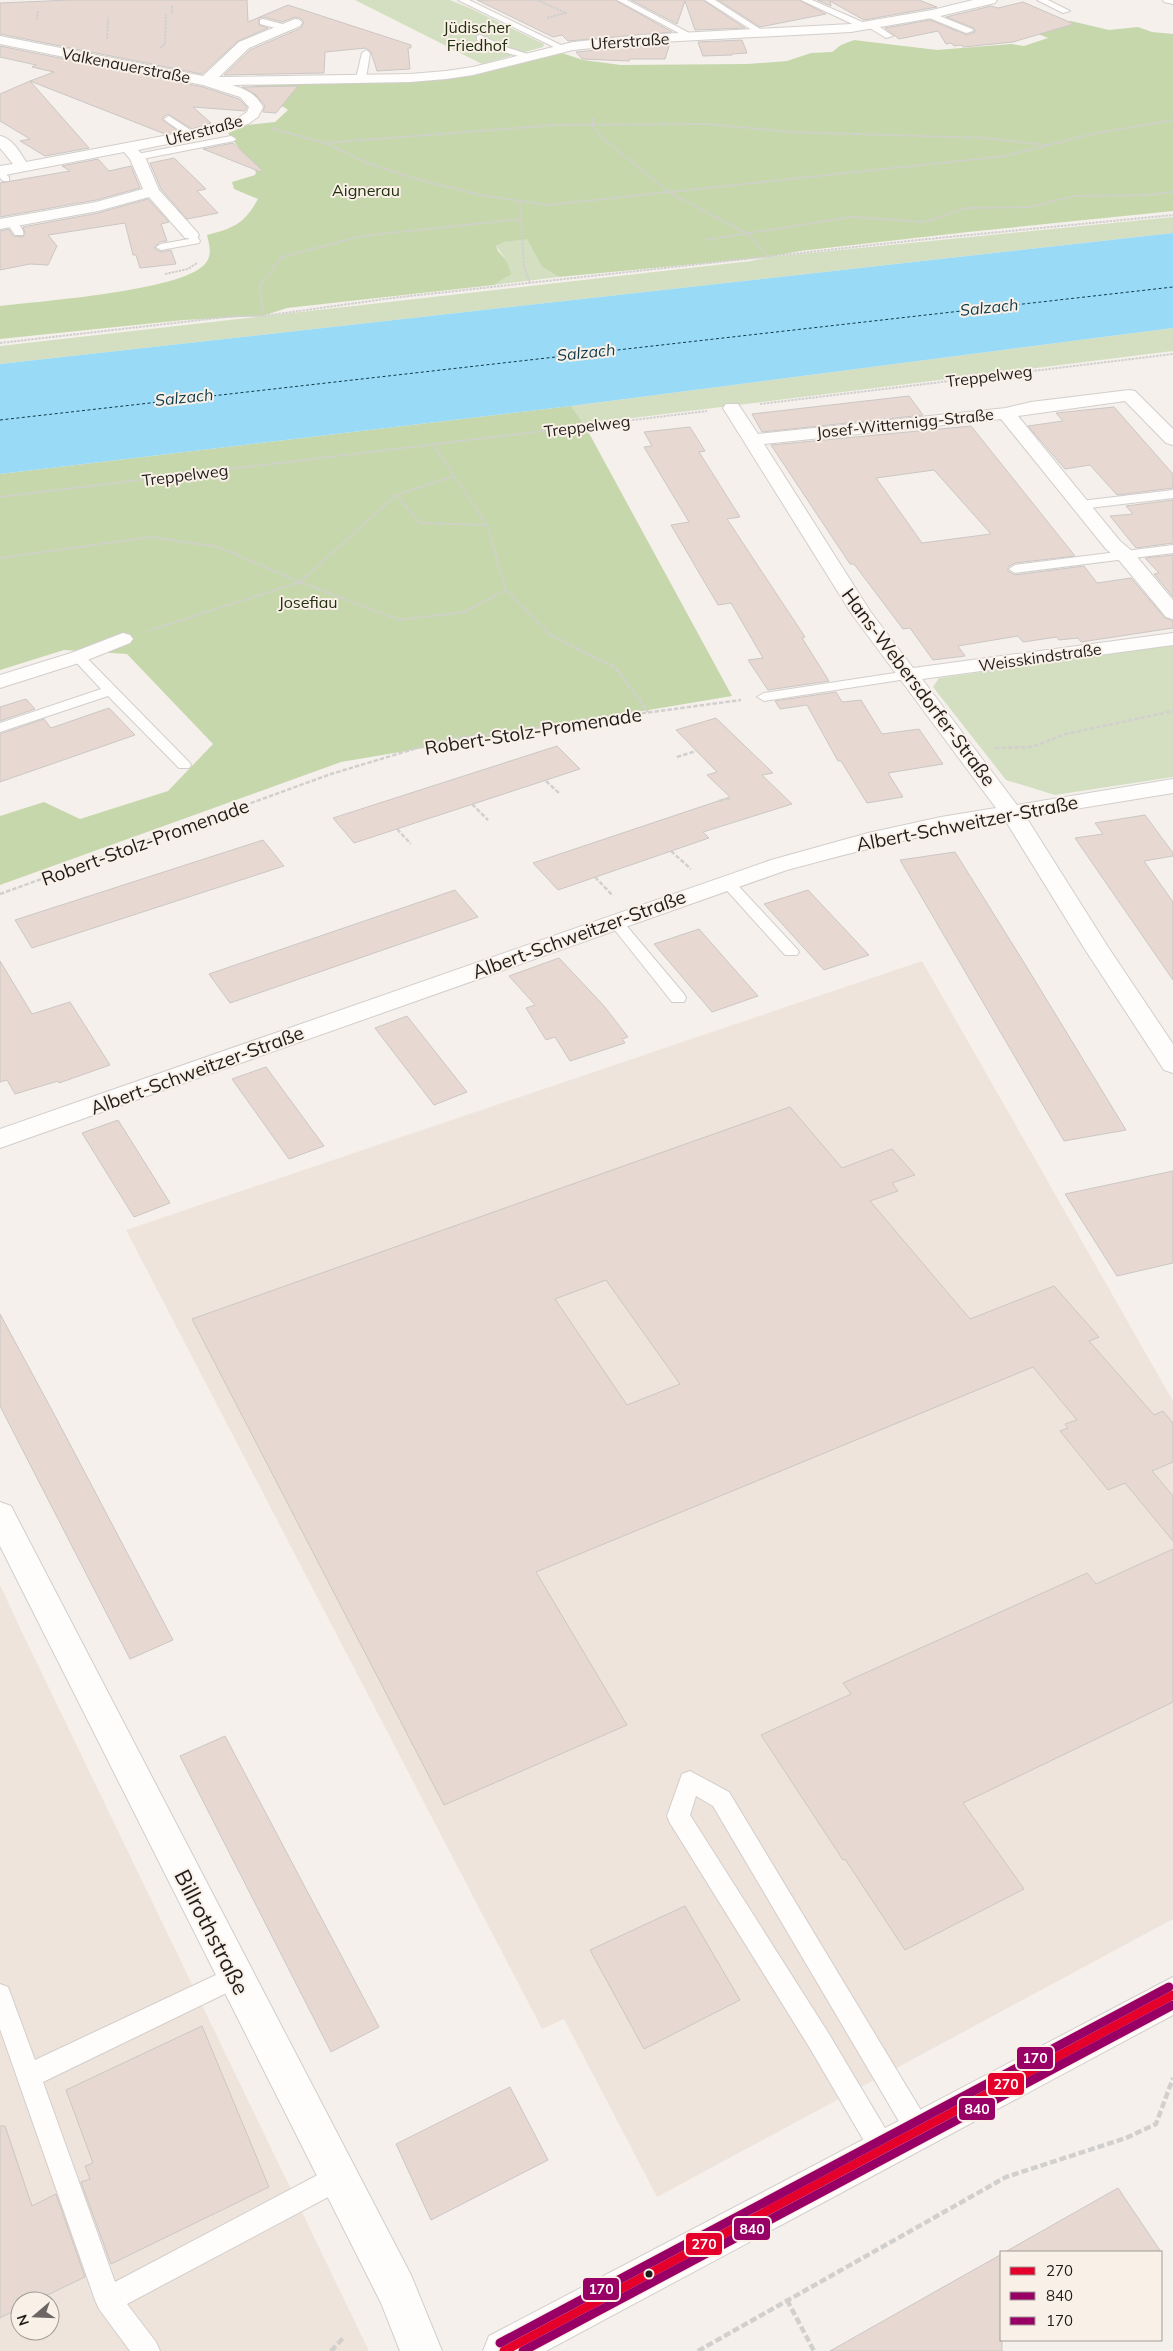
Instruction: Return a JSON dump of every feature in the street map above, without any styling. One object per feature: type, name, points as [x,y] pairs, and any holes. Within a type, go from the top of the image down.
[{"type":"street","name":"Uferstraße","points":[[206,81],[454,74],[563,48],[598,42],[663,35],[764,34],[868,26],[942,15],[990,0]]},
{"type":"street","name":"Valkenauerstraße","points":[[0,40],[206,81],[239,48],[289,25]]},
{"type":"street","name":"Uferstraße","points":[[245,94],[246,86],[270,79]]},
{"type":"street","name":"Uferstraße","points":[[2,174],[22,167],[132,153],[192,135],[232,132],[255,111],[254,103],[245,94],[206,81]]},
{"type":"street","points":[[0,140],[13,153],[22,167]]},
{"type":"street","points":[[132,153],[152,191],[191,235]]},
{"type":"street","points":[[10,226],[107,204],[152,191]]},
{"type":"street","points":[[1006,412],[1031,407],[1129,395],[1173,438]]},
{"type":"street","name":"Hans-Webersdorfer-Straße","points":[[732,408],[861,613],[1012,813],[1096,948],[1168,1049]]},
{"type":"street","name":"Josef-Witternigg-Straße","points":[[752,440],[1006,412],[1113,545],[1125,555],[1173,613]]},
{"type":"street","points":[[0,682],[78,657],[123,639]]},
{"type":"street","name":"Weisskindstraße","points":[[908,675],[1173,639]]},
{"type":"street","name":"Albert-Schweitzer-Straße","points":[[0,1139],[727,882],[868,840],[941,824],[1173,786]]},
{"type":"street","name":"Billrothstraße","points":[[0,1515],[396,2290],[421,2351]]},
{"type":"street","points":[[504,2351],[1173,1995]]},
{"type":"lane","points":[[462,0],[563,48]]},
{"type":"lane","points":[[621,0],[691,36]]},
{"type":"lane","points":[[709,0],[764,34]]},
{"type":"lane","points":[[806,0],[889,36]]},
{"type":"lane","points":[[1041,0],[1066,11]]},
{"type":"lane","points":[[1167,0],[1173,1]]},
{"type":"lane","points":[[646,13],[660,10]]},
{"type":"lane","points":[[730,12],[739,10]]},
{"type":"lane","points":[[942,15],[964,18]]},
{"type":"lane","points":[[942,15],[969,31]]},
{"type":"lane","points":[[263,22],[289,25]]},
{"type":"lane","points":[[480,38],[503,49],[530,56]]},
{"type":"lane","points":[[361,78],[366,52]]},
{"type":"lane","points":[[169,119],[192,135]]},
{"type":"lane","points":[[132,153],[232,132]]},
{"type":"lane","points":[[161,247],[195,241],[191,235]]},
{"type":"lane","points":[[1081,505],[1173,494]]},
{"type":"lane","points":[[1015,569],[1173,549]]},
{"type":"lane","points":[[78,657],[184,765]]},
{"type":"lane","points":[[764,697],[908,675]]},
{"type":"lane","points":[[0,728],[110,690]]},
{"type":"lane","points":[[727,882],[791,952]]},
{"type":"lane","points":[[615,921],[678,998]]},
{"type":"lane","points":[[883,2150],[820,2042],[715,1878],[678,1816],[690,1781],[721,1799],[919,2131]]},
{"type":"lane","points":[[29,2076],[235,1978]]},
{"type":"lane","points":[[0,1995],[108,2300],[147,2351]]},
{"type":"lane","points":[[108,2300],[338,2178]]},
{"type":"path","points":[[516,25],[566,13],[537,0]]},
{"type":"path","points":[[172,6],[172,14]]},
{"type":"path","points":[[37,20],[38,11]]},
{"type":"path","points":[[154,49],[165,44],[166,14]]},
{"type":"path","points":[[107,43],[108,17]]},
{"type":"path","points":[[592,126],[594,118]]},
{"type":"path","points":[[232,132],[269,128],[325,143],[370,164],[412,178],[480,195],[548,204],[670,193],[836,173],[1006,156],[1092,134],[1173,120]]},
{"type":"path","points":[[325,143],[383,140],[555,125],[708,124],[791,132],[985,138],[1050,145]]},
{"type":"path","points":[[592,126],[606,141],[670,193],[748,234],[768,257]]},
{"type":"path","points":[[705,240],[851,217],[926,222],[966,208],[1029,207],[1074,196],[1148,195],[1173,192]]},
{"type":"path","points":[[520,201],[524,267],[530,283]]},
{"type":"path","points":[[0,343],[235,316],[263,316],[530,283],[768,257],[1173,215]]},
{"type":"path","points":[[263,316],[260,285],[282,257],[362,236],[520,219]]},
{"type":"path","name":"Treppelweg","points":[[0,497],[1173,354]]},
{"type":"path","points":[[434,445],[487,525],[506,590],[555,639],[616,668],[648,713]]},
{"type":"path","points":[[123,639],[300,582],[396,495],[455,476]]},
{"type":"path","points":[[396,495],[420,523],[487,525]]},
{"type":"path","points":[[0,558],[151,537],[218,547],[300,582],[399,620],[464,612],[506,590]]},
{"type":"path","name":"Robert-Stolz-Promenade","points":[[0,894],[331,774],[444,740],[764,697]]},
{"type":"path","points":[[967,752],[993,748],[1032,747],[1066,734],[1173,711]]},
{"type":"path","points":[[677,758],[696,751]]},
{"type":"path","points":[[546,780],[560,794]]},
{"type":"path","points":[[719,801],[730,798]]},
{"type":"path","points":[[472,804],[488,820]]},
{"type":"path","points":[[396,829],[412,844]]},
{"type":"path","points":[[698,2351],[1006,2177],[1126,2138],[1156,2124],[1173,2078]]},
{"type":"path","points":[[787,2300],[814,2351]]},
{"type":"path","points":[[331,2351],[343,2338]]},
{"type":"shaded area","points":[[922,961],[1173,1401],[1173,1919],[657,2197],[564,2019],[542,2029],[126,1230]]},
{"type":"shaded area","points":[[0,1585],[21,1630],[369,2351],[0,2351]]},
{"type":"green space","name":"Jüdischer Friedhof","points":[[355,0],[450,0],[544,44],[543,47],[482,64]]},
{"type":"green space","name":"Aignerau","points":[[1071,21],[1109,30],[1138,27],[1152,32],[1173,34],[1173,211],[800,251],[769,257],[559,277],[542,267],[527,239],[504,242],[496,246],[506,260],[512,274],[494,285],[287,308],[263,316],[184,320],[0,339],[0,306],[76,298],[141,288],[191,273],[205,264],[210,253],[207,235],[224,230],[243,220],[258,199],[234,189],[232,182],[255,175],[256,172],[228,133],[248,125],[275,122],[288,110],[248,94],[250,87],[262,83],[430,79],[544,54],[562,53],[583,60],[621,65],[747,64],[787,61],[811,53],[832,52],[841,45],[854,40],[937,50],[1011,44],[1024,46],[1048,38],[1010,23],[1044,27]]},
{"type":"green space","points":[[1173,217],[1173,233],[0,364],[0,346],[751,261],[769,257]]},
{"type":"green space","points":[[527,238],[542,267],[559,277],[494,285],[512,274],[506,260],[496,246],[504,242]]},
{"type":"green space","points":[[1173,328],[1173,351],[584,424],[571,406]]},
{"type":"green space","name":"Josefiau","points":[[571,406],[584,424],[732,696],[341,762],[0,885],[0,816],[44,802],[80,819],[168,791],[213,744],[127,654],[64,650],[0,670],[0,474]]},
{"type":"green space","points":[[1173,645],[1173,777],[1055,795],[1006,780],[933,687],[939,678]]},
{"type":"water","name":"Salzach","points":[[1173,233],[1173,328],[571,406],[0,474],[0,364]]},
{"type":"building","points":[[70,0],[247,0],[248,22],[288,5],[411,45],[411,48],[408,48],[410,69],[377,71],[371,52],[366,48],[325,52],[324,73],[224,75],[250,50],[301,28],[304,22],[300,18],[295,17],[282,22],[263,17],[259,18],[259,25],[268,28],[238,41],[202,74],[0,34],[0,3]]},
{"type":"building","points":[[477,0],[615,0],[672,32],[568,41],[562,35],[553,37]]},
{"type":"building","points":[[631,0],[703,0],[745,28],[695,30],[685,1],[677,24]]},
{"type":"building","points":[[718,0],[799,0],[826,14],[760,27]]},
{"type":"building","points":[[817,0],[919,0],[937,7],[864,20],[830,1],[831,6]]},
{"type":"building","points":[[1023,2],[1074,24],[1013,42],[963,47],[961,45],[954,46],[951,43],[946,44],[938,31],[899,39],[885,28],[930,20],[967,35],[975,32],[974,28],[946,17],[991,6],[998,8]]},
{"type":"building","points":[[742,40],[747,53],[732,55],[703,56],[698,42]]},
{"type":"building","points":[[670,43],[665,59],[630,59],[629,61],[582,59],[576,52]]},
{"type":"building","points":[[0,46],[203,87],[239,99],[247,107],[245,111],[193,107],[211,123],[192,129],[168,114],[163,117],[163,120],[178,131],[165,134],[30,81],[54,72],[32,67],[36,65],[0,57]]},
{"type":"building","points":[[30,81],[89,148],[45,156],[20,141],[30,139],[0,121],[0,94]]},
{"type":"building","points":[[298,86],[276,113],[263,112],[265,106],[261,101],[255,94],[242,87]]},
{"type":"building","points":[[233,143],[262,170],[261,172],[203,149]]},
{"type":"building","points":[[174,158],[206,189],[197,191],[218,213],[187,219],[161,189],[150,163]]},
{"type":"building","points":[[98,159],[109,171],[131,166],[140,188],[96,200],[0,217],[0,183],[70,171],[62,166]]},
{"type":"building","points":[[148,199],[169,222],[161,224],[167,241],[160,242],[154,248],[161,252],[171,250],[176,264],[140,268],[136,255],[133,255],[125,223],[48,235],[57,246],[48,265],[30,264],[0,270],[0,231],[9,229],[13,236],[23,237],[25,233],[23,227],[98,213]]},
{"type":"building","points":[[909,396],[923,415],[762,432],[752,414]]},
{"type":"building","points":[[1114,407],[1173,474],[1173,488],[1117,495],[1090,465],[1065,469],[1028,426],[1063,421],[1056,413]]},
{"type":"building","points":[[971,426],[1075,556],[1015,563],[1008,567],[1008,571],[1015,575],[1084,566],[1097,583],[1131,578],[1165,618],[1173,621],[1173,628],[1081,642],[1078,638],[1059,640],[1057,637],[1023,642],[1018,636],[958,646],[965,656],[933,660],[910,628],[903,629],[854,564],[850,564],[771,445]],"holes":[[[934,470],[991,534],[922,543],[876,478]]]},
{"type":"building","points":[[690,427],[705,451],[699,452],[740,517],[727,519],[805,637],[802,638],[829,681],[768,690],[748,660],[763,658],[731,603],[718,605],[671,525],[689,522],[644,447],[652,446],[644,432]]},
{"type":"building","points":[[1173,500],[1173,543],[1136,548],[1110,516],[1133,514],[1126,506]]},
{"type":"building","points":[[1173,555],[1173,597],[1154,574],[1159,573],[1145,558]]},
{"type":"building","points":[[836,692],[842,702],[861,700],[882,734],[919,729],[943,764],[888,773],[903,797],[867,803],[841,761],[838,761],[807,705],[780,709],[775,701]]},
{"type":"building","points":[[26,699],[35,709],[0,721],[0,707]]},
{"type":"building","points":[[109,708],[135,735],[0,782],[0,734],[44,719],[51,728]]},
{"type":"building","points":[[716,718],[773,773],[762,775],[792,804],[703,832],[709,838],[558,890],[533,863],[730,797],[707,775],[717,772],[676,730]]},
{"type":"building","points":[[557,746],[580,769],[354,843],[333,818]]},
{"type":"building","points":[[1145,815],[1173,853],[1173,856],[1144,861],[1173,902],[1173,980],[1075,838],[1103,834],[1095,823]]},
{"type":"building","points":[[263,840],[284,866],[32,948],[15,920]]},
{"type":"building","points":[[955,852],[1126,1130],[1064,1141],[900,860]]},
{"type":"building","points":[[455,890],[478,917],[230,1003],[209,974]]},
{"type":"building","points":[[808,890],[869,955],[824,970],[764,904]]},
{"type":"building","points":[[699,929],[758,996],[712,1012],[654,944]]},
{"type":"building","points":[[559,958],[604,1006],[628,1037],[622,1039],[625,1043],[570,1061],[555,1037],[546,1040],[526,1008],[535,1005],[509,976]]},
{"type":"building","points":[[0,961],[32,1014],[70,1002],[110,1065],[59,1083],[58,1081],[15,1094],[7,1080],[0,1082]]},
{"type":"building","points":[[407,1016],[467,1092],[434,1105],[375,1028]]},
{"type":"building","points":[[266,1067],[324,1146],[289,1159],[232,1079]]},
{"type":"building","points":[[790,1107],[842,1168],[892,1149],[915,1175],[892,1183],[898,1191],[870,1201],[970,1319],[1054,1286],[1099,1337],[1089,1341],[1154,1415],[1163,1411],[1173,1423],[1173,1462],[1152,1471],[1173,1496],[1173,1541],[1125,1483],[1108,1490],[1060,1431],[1068,1428],[1065,1424],[1077,1420],[1033,1367],[536,1572],[627,1725],[444,1805],[192,1319]],"holes":[[[606,1280],[680,1384],[627,1405],[555,1299]]]},
{"type":"building","points":[[118,1120],[170,1203],[134,1217],[82,1133]]},
{"type":"building","points":[[1173,1171],[1173,1263],[1117,1276],[1065,1194]]},
{"type":"building","points":[[0,1314],[173,1640],[130,1659],[0,1406]]},
{"type":"building","points":[[1173,1549],[1173,1702],[963,1803],[1024,1889],[905,1950],[761,1735],[851,1694],[843,1683],[1087,1573],[1096,1584]]},
{"type":"building","points":[[225,1736],[379,2027],[331,2052],[180,1756]]},
{"type":"building","points":[[685,1906],[740,2000],[644,2049],[590,1950]]},
{"type":"building","points":[[202,2026],[269,2187],[111,2264],[81,2182],[90,2179],[85,2166],[93,2163],[66,2090]]},
{"type":"building","points":[[510,2087],[548,2160],[431,2220],[396,2144]]},
{"type":"building","points":[[0,2126],[5,2126],[32,2206],[56,2194],[85,2277],[56,2291],[10,2291],[10,2313],[0,2318]]},
{"type":"building","points":[[1118,2188],[1160,2251],[1007,2251]]},
{"type":"building","points":[[1000,2255],[1000,2341],[1002,2341],[1002,2351],[830,2351]]},
{"type":"ferry route","points":[[0,420],[1173,287]]},
{"type":"transit line","name":"170","points":[[500,2343],[1169,1987]]},
{"type":"transit line","name":"270","points":[[504,2351],[1173,1995]]},
{"type":"transit line","name":"840","points":[[523,2351],[1173,2005]]}]
